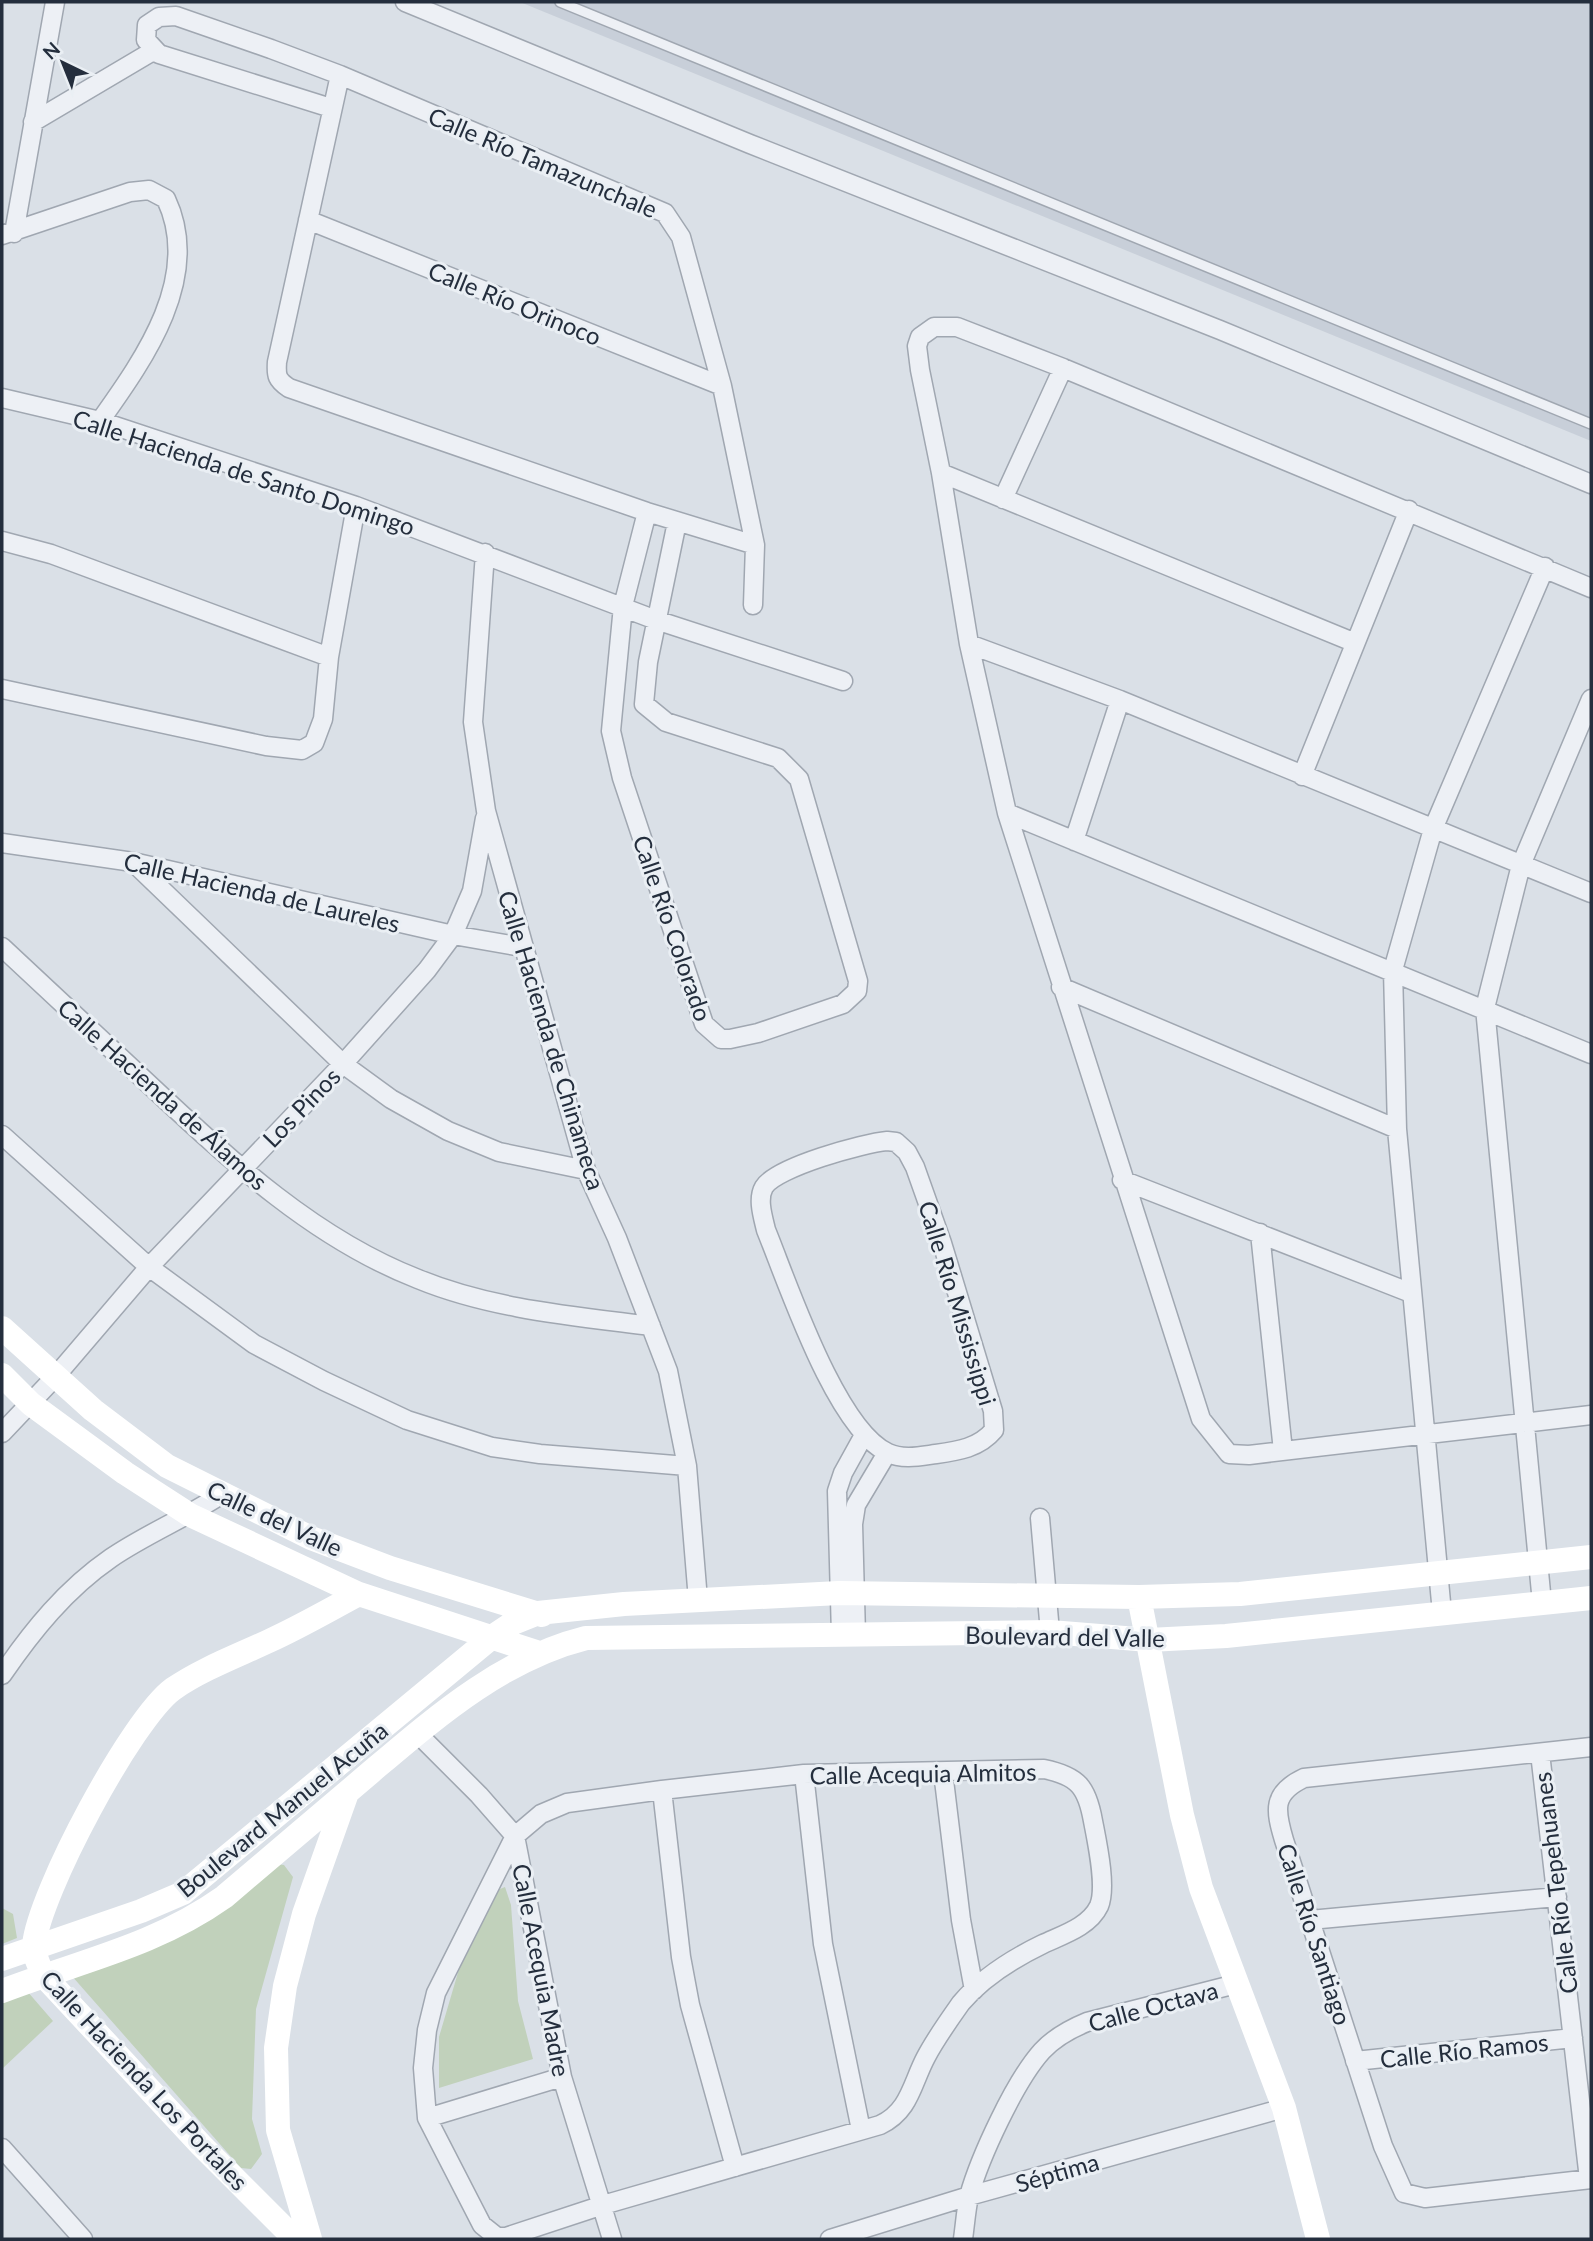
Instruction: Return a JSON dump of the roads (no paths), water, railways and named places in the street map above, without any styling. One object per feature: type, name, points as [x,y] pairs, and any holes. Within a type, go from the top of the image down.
[{"type":"street","points":[[8,234],[33,122],[55,2]]},
{"type":"street","points":[[405,2],[750,144],[1220,330],[1591,484]]},
{"type":"street","name":"Calle Río Tamazunchale","points":[[153,51],[146,40],[147,24],[159,17],[176,16],[340,75],[665,213],[681,237],[722,386],[755,545],[752,605]]},
{"type":"street","points":[[33,122],[153,51],[331,108]]},
{"type":"street","points":[[340,75],[277,362],[276,376],[281,383],[428,438],[677,522],[755,545]]},
{"type":"street","points":[[8,234],[130,192],[149,190],[158,194],[166,199],[173,212],[179,250],[176,277],[167,305],[141,359],[100,421]]},
{"type":"street","name":"Calle Río Orinoco","points":[[308,220],[722,386]]},
{"type":"street","points":[[1591,588],[1409,510],[957,327],[934,327],[927,331],[917,346],[942,474],[968,644],[1007,813],[1200,1419],[1229,1454],[1249,1455],[1591,1415]]},
{"type":"street","points":[[1003,499],[1063,368]]},
{"type":"street","name":"Calle Hacienda de Santo Domingo","points":[[2,398],[100,421],[356,506],[656,620],[843,681]]},
{"type":"street","points":[[942,474],[1353,642]]},
{"type":"street","points":[[2,689],[239,741],[302,750],[314,743],[320,733],[329,657],[356,506]]},
{"type":"street","points":[[1302,776],[1353,642],[1409,510]]},
{"type":"street","points":[[623,606],[648,512]]},
{"type":"street","points":[[656,620],[677,522]]},
{"type":"street","points":[[2,541],[51,554],[329,657]]},
{"type":"street","name":"Calle Hacienda de Chinameca","points":[[485,553],[473,722],[486,811],[586,1171],[651,1325],[678,1411],[687,1466],[698,1600]]},
{"type":"street","points":[[1442,1613],[1423,1433],[1397,1129],[1393,970],[1433,829],[1545,568]]},
{"type":"street","name":"Calle Río Colorado","points":[[623,606],[611,710],[615,751],[704,1024],[721,1039],[730,1039],[843,1004],[857,991],[858,981],[799,779],[778,758],[666,722],[648,710],[644,704],[656,620]]},
{"type":"street","points":[[968,644],[1120,699],[1591,893]]},
{"type":"street","points":[[1074,841],[1120,699]]},
{"type":"street","points":[[1542,1603],[1485,1008],[1521,865],[1591,699]]},
{"type":"street","name":"Los Pinos","points":[[2,1433],[55,1377],[149,1267],[398,1006],[453,935],[472,891],[486,811]]},
{"type":"street","points":[[1007,813],[1393,970],[1591,1054]]},
{"type":"street","name":"Calle Hacienda de Laureles","points":[[2,843],[133,862],[453,935],[522,947]]},
{"type":"street","points":[[133,862],[343,1064],[391,1098],[448,1131],[499,1152],[586,1171]]},
{"type":"street","name":"Calle Hacienda de Álamos","points":[[2,947],[240,1169],[348,1244],[417,1279],[473,1297],[545,1312],[651,1325]]},
{"type":"street","points":[[1061,988],[1397,1129]]},
{"type":"street","points":[[2,1135],[149,1267],[254,1344],[407,1420],[492,1447],[687,1466]]},
{"type":"street","name":"Calle Río Mississippi","points":[[887,1141],[896,1142],[907,1152],[915,1167],[942,1243],[995,1421],[988,1437],[966,1449],[921,1456],[900,1457],[887,1453],[864,1435],[829,1381],[766,1230],[761,1203],[762,1189],[783,1172],[875,1142],[887,1141]]},
{"type":"street","points":[[1122,1180],[1411,1293]]},
{"type":"street","points":[[1259,1233],[1283,1451]]},
{"type":"street","name":"Calle del Valle","points":[[2,1328],[131,1441],[167,1466],[311,1538],[452,1588],[538,1613],[586,1638]]},
{"type":"street","name":"Calle del Valle","points":[[2,1375],[31,1404],[125,1473],[190,1515],[359,1594],[539,1653]]},
{"type":"street","points":[[848,1593],[837,1491],[864,1435]]},
{"type":"street","points":[[848,1635],[848,1593],[856,1505],[887,1453]]},
{"type":"street","points":[[2,1675],[57,1605],[86,1576],[113,1556],[190,1515],[222,1494]]},
{"type":"street","points":[[1040,1518],[1050,1632]]},
{"type":"street","name":"Boulevard del Valle","points":[[538,1613],[698,1600],[848,1593],[1139,1597],[1240,1594],[1591,1557]]},
{"type":"street","name":"Calle Hacienda Los Portales","points":[[295,2239],[201,2145],[43,1975],[33,1947],[45,1906],[71,1847],[105,1782],[155,1706],[172,1690],[200,1674],[359,1594]]},
{"type":"street","points":[[1139,1597],[1182,1815],[1201,1888],[1284,2108],[1318,2239]]},
{"type":"street","name":"Boulevard del Valle","points":[[539,1653],[586,1638],[1050,1632],[1149,1640],[1226,1636],[1591,1598]]},
{"type":"street","name":"Boulevard Manuel Acuña","points":[[2,1959],[141,1911],[183,1893],[492,1637],[513,1623],[538,1613]]},
{"type":"street","name":"Boulevard Manuel Acuña","points":[[2,1991],[138,1944],[192,1919],[224,1896],[417,1733],[500,1673],[539,1653]]},
{"type":"street","name":"Calle Acequia Madre","points":[[417,1733],[479,1795],[515,1836],[562,2077],[612,2239]]},
{"type":"street","name":"Calle Río Santiago","points":[[1590,2179],[1425,2198],[1404,2193],[1390,2168],[1279,1822],[1279,1797],[1288,1786],[1304,1779],[1591,1747]]},
{"type":"street","name":"Calle Río Tepehuanes","points":[[1540,1753],[1590,2179]]},
{"type":"street","name":"Calle Acequia Almitos","points":[[1044,1769],[1064,1773],[1079,1784],[1087,1795],[1097,1840],[1102,1895],[1099,1907],[1069,1933],[1020,1957],[974,1990],[935,2042],[902,2111],[890,2120],[603,2205],[506,2237],[498,2237],[482,2225],[469,2205],[427,2118],[424,2068],[427,2030],[436,1993],[515,1836],[541,1814],[567,1803],[663,1790],[804,1774],[1044,1769]]},
{"type":"street","points":[[943,1772],[961,1920],[974,1990]]},
{"type":"street","points":[[804,1774],[823,1944],[860,2130]]},
{"type":"street","points":[[663,1790],[683,1969],[735,2166]]},
{"type":"street","points":[[310,2239],[278,2130],[276,2048],[285,1986],[304,1914],[348,1791]]},
{"type":"street","points":[[1310,1920],[1557,1897]]},
{"type":"street","name":"Calle Octava","points":[[969,2196],[1009,2103],[1030,2066],[1049,2045],[1071,2029],[1100,2019],[1236,1984]]},
{"type":"street","name":"Calle Río Ramos","points":[[1355,2061],[1573,2038]]},
{"type":"street","points":[[427,2118],[562,2077]]},
{"type":"street","name":"Séptima","points":[[830,2239],[969,2196],[1284,2108]]},
{"type":"street","points":[[2,2148],[83,2239]]},
{"type":"street","points":[[963,2239],[969,2196]]},
{"type":"lane","points":[[560,2],[1591,424]]}]
